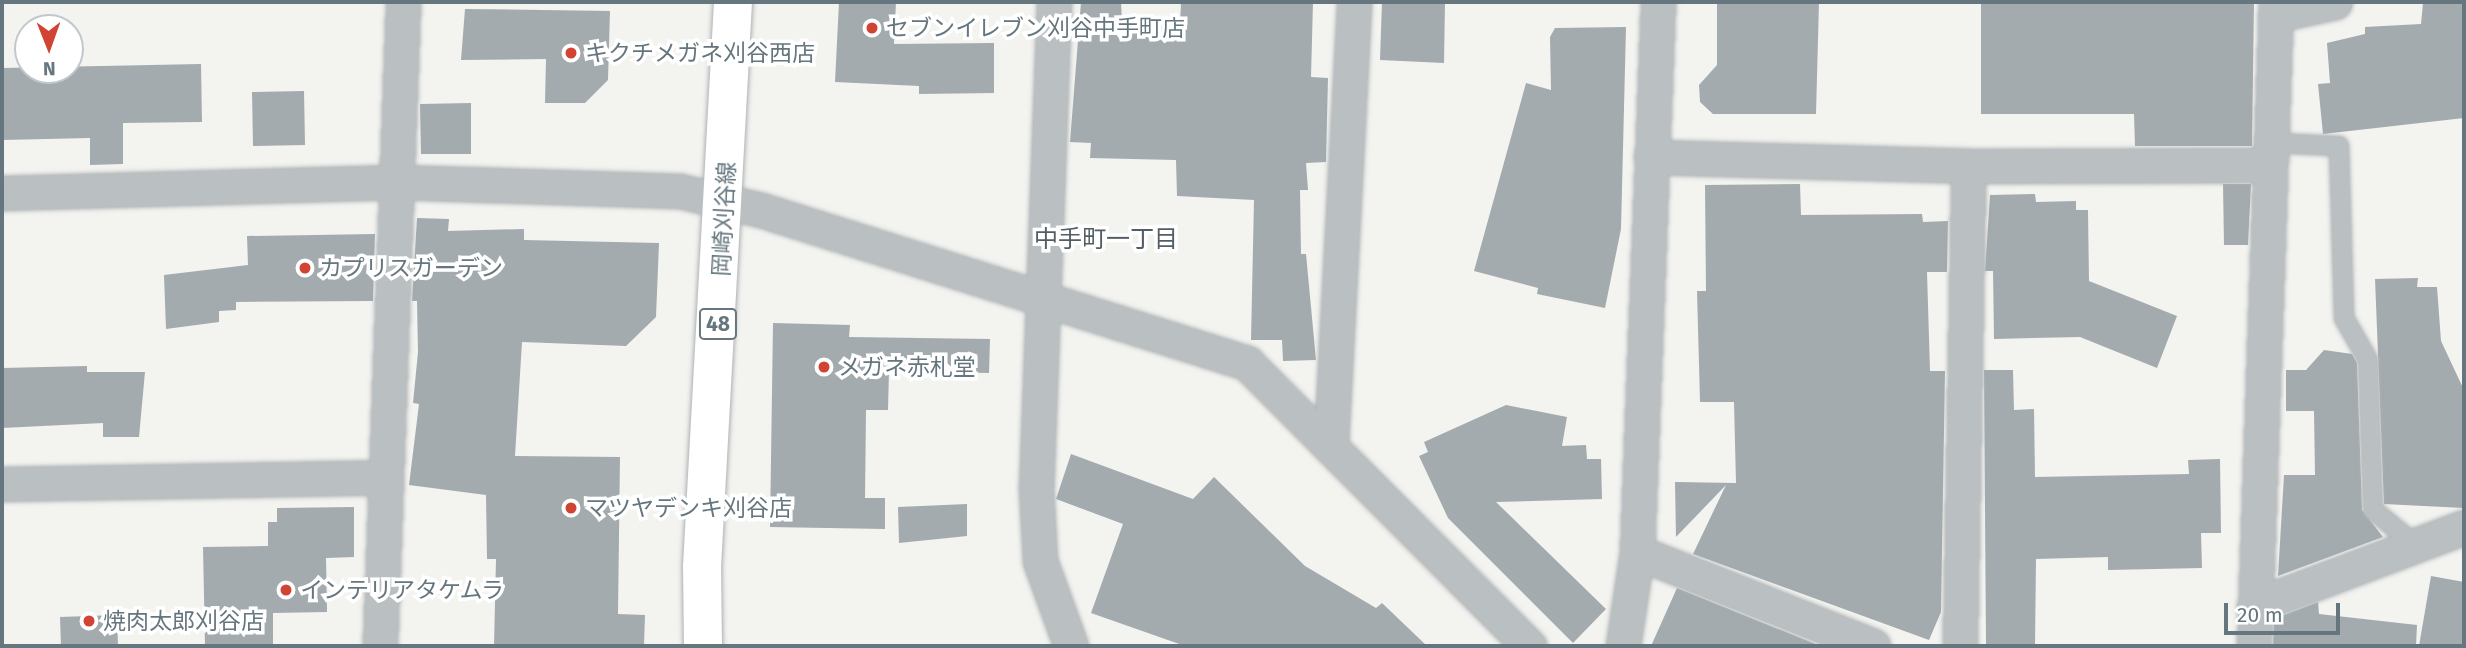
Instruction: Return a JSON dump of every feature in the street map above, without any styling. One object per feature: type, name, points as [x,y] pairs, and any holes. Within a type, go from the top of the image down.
[{"type":"main road","name":"岡崎刈谷線","points":[[703,646],[702,567],[726,199],[733,2]]},
{"type":"street","points":[[380,646],[403,2]]},
{"type":"street","points":[[1054,2],[1041,300],[1040,561],[1071,646]]},
{"type":"street","points":[[1331,444],[1354,2]]},
{"type":"street","points":[[1623,646],[1637,552],[1658,2]]},
{"type":"street","points":[[2254,646],[2276,8],[2335,2]]},
{"type":"street","points":[[1651,157],[1968,166],[2271,154]]},
{"type":"street","points":[[1960,646],[1968,166]]},
{"type":"street","points":[[2,193],[397,182],[680,191],[726,199],[1247,363],[1331,444],[1530,646]]},
{"type":"street","points":[[2,484],[386,477]]},
{"type":"street","points":[[2254,606],[2464,527]]},
{"type":"street","points":[[1637,552],[1872,646]]},
{"type":"lane","points":[[2271,154],[2339,146],[2344,318],[2368,360],[2373,510],[2417,546]]},
{"type":"building","points":[[839,2],[896,2],[894,44],[994,43],[994,93],[919,94],[919,86],[835,82]]},
{"type":"building","points":[[1081,2],[1121,2],[1122,22],[1180,27],[1181,2],[1313,2],[1311,77],[1328,78],[1326,162],[1306,163],[1308,190],[1300,190],[1301,254],[1306,254],[1316,360],[1283,361],[1282,340],[1251,340],[1254,200],[1177,196],[1176,160],[1090,158],[1091,143],[1070,142]]},
{"type":"building","points":[[1382,2],[1445,2],[1444,63],[1380,60]]},
{"type":"building","points":[[1717,2],[1819,2],[1816,114],[1713,114],[1700,102],[1699,85],[1717,65]]},
{"type":"building","points":[[1981,2],[2254,2],[2252,146],[2135,146],[2134,114],[1981,114]]},
{"type":"building","points":[[2464,2],[2464,118],[2323,134],[2318,84],[2330,83],[2327,43],[2365,34],[2365,27],[2421,24],[2423,3]]},
{"type":"building","points":[[465,9],[610,11],[608,80],[585,103],[545,103],[546,59],[461,60]]},
{"type":"building","points":[[1626,27],[1621,229],[1605,308],[1537,294],[1538,288],[1474,271],[1526,83],[1551,90],[1550,37],[1555,28]]},
{"type":"building","points":[[201,64],[202,122],[123,123],[123,164],[90,165],[90,138],[2,140],[2,68],[14,68],[14,84],[84,84],[84,66]]},
{"type":"building","points":[[304,91],[305,145],[253,146],[252,92]]},
{"type":"building","points":[[471,103],[471,154],[421,154],[420,104]]},
{"type":"building","points":[[1800,184],[1801,215],[1922,214],[1923,222],[1948,221],[1947,272],[1927,272],[1930,371],[1945,371],[1941,612],[1929,640],[1693,554],[1726,485],[1676,537],[1675,482],[1736,483],[1734,402],[1700,402],[1697,291],[1706,291],[1705,185]]},
{"type":"building","points":[[2223,184],[2251,184],[2248,245],[2224,245]]},
{"type":"building","points":[[2035,194],[2036,202],[2076,201],[2076,210],[2088,210],[2089,281],[2177,316],[2157,368],[2080,337],[1994,339],[1993,271],[1985,271],[1990,195]]},
{"type":"building","points":[[417,218],[449,219],[448,231],[524,229],[524,240],[659,243],[656,317],[626,346],[522,342],[515,456],[620,457],[618,614],[645,615],[644,646],[494,646],[496,559],[487,559],[486,495],[409,485],[419,404],[413,403],[418,352],[417,301],[412,301]]},
{"type":"building","name":"カプリスガーデン","points":[[375,234],[373,301],[236,302],[236,310],[219,311],[219,322],[166,329],[164,275],[248,265],[247,236]]},
{"type":"building","points":[[2418,278],[2417,287],[2437,287],[2441,341],[2464,390],[2464,508],[2384,504],[2375,279]]},
{"type":"building","points":[[773,323],[850,325],[849,337],[990,339],[989,373],[889,371],[888,410],[866,410],[865,498],[885,498],[885,529],[770,527]]},
{"type":"building","points":[[2324,350],[2352,354],[2357,363],[2362,510],[2383,537],[2278,576],[2284,475],[2315,475],[2314,411],[2286,411],[2286,370],[2306,370]]},
{"type":"building","points":[[87,366],[87,372],[145,372],[139,437],[103,437],[103,423],[2,428],[2,368]]},
{"type":"building","points":[[1984,370],[2013,370],[2014,410],[2034,409],[2035,477],[2189,474],[2188,460],[2220,459],[2221,533],[2201,533],[2202,568],[2108,570],[2108,557],[2036,559],[2035,646],[1986,646]]},
{"type":"building","points":[[1506,405],[1567,417],[1562,446],[1586,445],[1587,459],[1601,459],[1602,499],[1496,502],[1606,609],[1573,643],[1448,518],[1419,456],[1428,452],[1424,442]]},
{"type":"building","points":[[1071,454],[1193,499],[1214,477],[1305,566],[1376,608],[1382,603],[1427,646],[1185,646],[1091,613],[1123,524],[1056,499]]},
{"type":"building","points":[[967,504],[967,536],[899,543],[898,507]]},
{"type":"building","points":[[354,507],[354,557],[326,558],[327,612],[273,613],[273,646],[205,646],[203,547],[268,546],[268,522],[277,522],[277,508]]},
{"type":"building","points":[[2431,576],[2464,582],[2464,646],[2419,646]]},
{"type":"building","points":[[1677,588],[1818,645],[1651,646]]},
{"type":"building","points":[[2318,602],[2319,614],[2417,625],[2416,646],[2273,646],[2274,619]]},
{"type":"building","points":[[117,615],[118,646],[61,646],[60,617]]},
{"type":"place","name":"セブンイレブン刈谷中手町店","points":[[872,28]]},
{"type":"place","name":"キクチメガネ刈谷西店","points":[[571,53]]},
{"type":"place","name":"カプリスガーデン","points":[[305,268]]},
{"type":"place","name":"メガネ赤札堂","points":[[824,367]]},
{"type":"place","name":"マツヤデンキ刈谷店","points":[[571,508]]},
{"type":"place","name":"インテリアタケムラ","points":[[286,590]]},
{"type":"place","name":"焼肉太郎刈谷店","points":[[89,621]]},
{"type":"district","name":"中手町一丁目","points":[[1106,240]]}]
